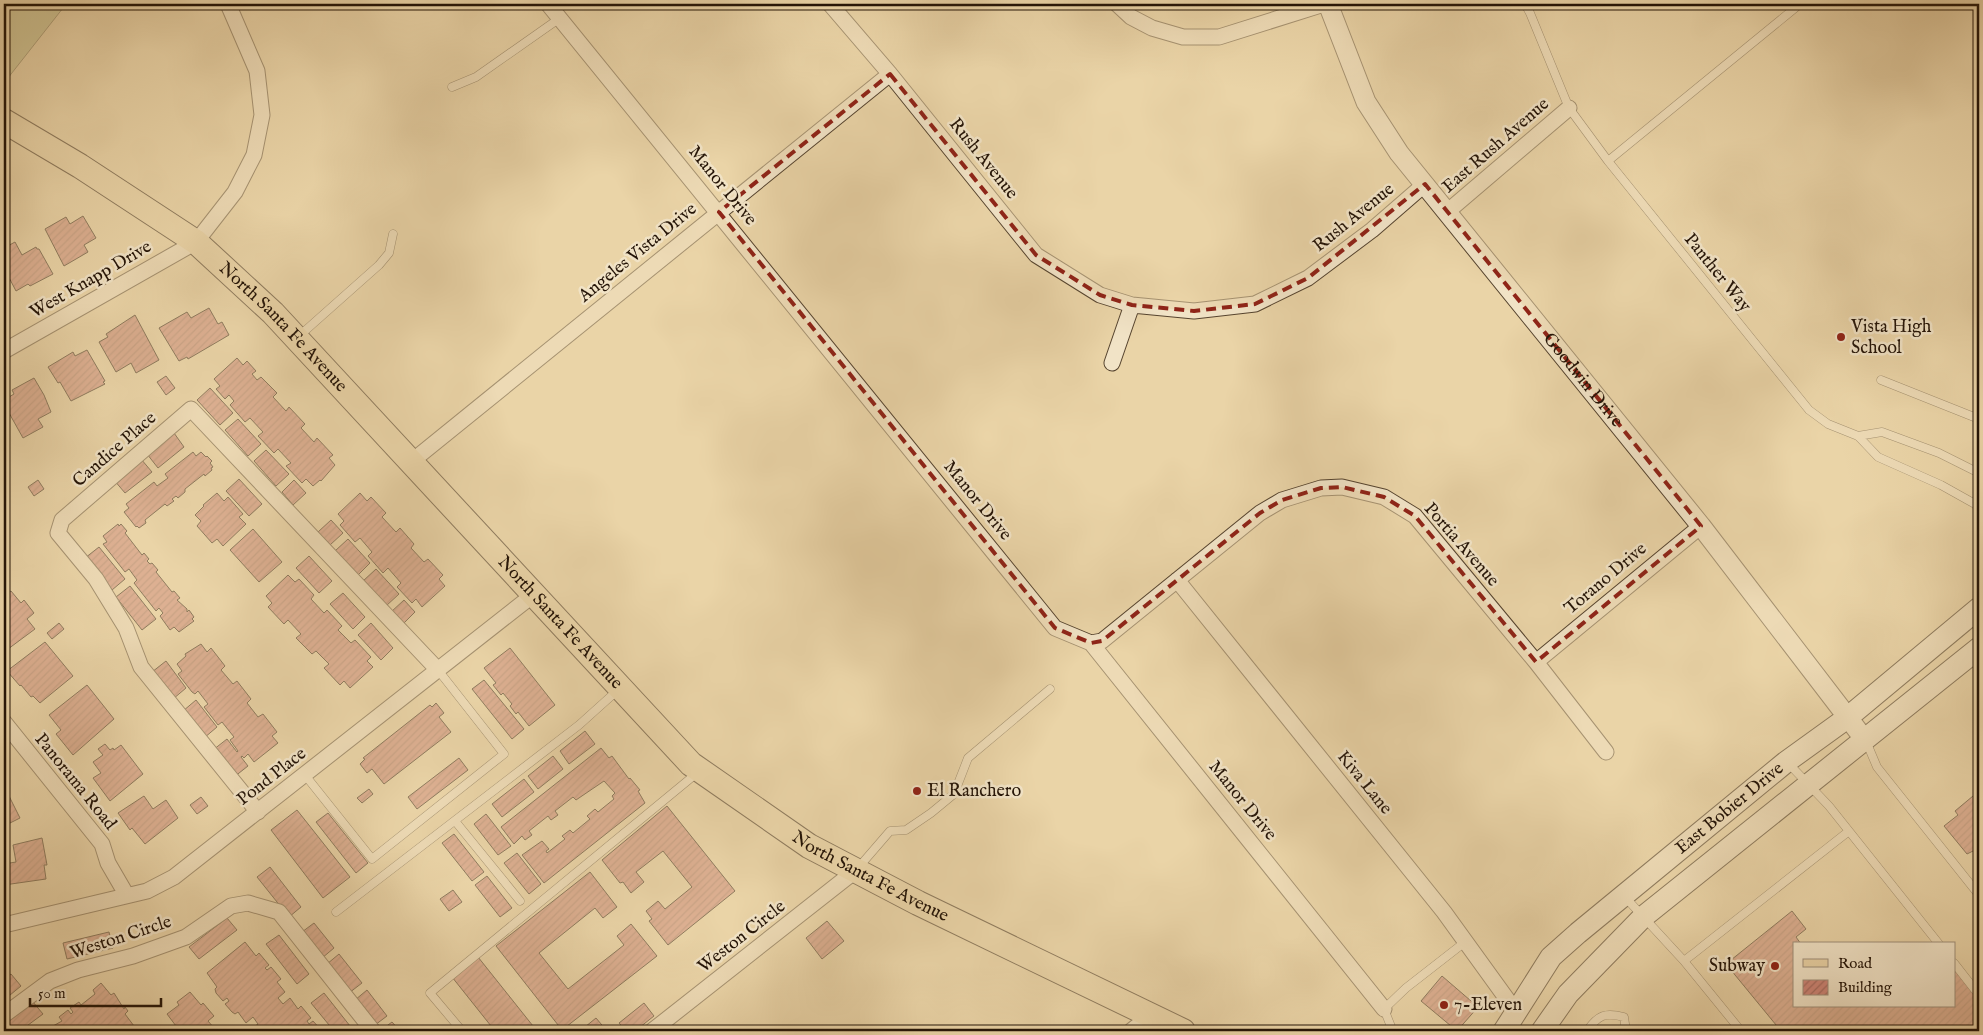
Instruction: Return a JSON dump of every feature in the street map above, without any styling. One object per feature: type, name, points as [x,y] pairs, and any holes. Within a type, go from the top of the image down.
[{"type":"main road","name":"North Santa Fe Avenue","points":[[4,121],[80,166],[196,242],[273,313],[691,764],[808,846],[1081,983],[1184,1031]]},
{"type":"main road","name":"East Bobier Drive","points":[[1504,1031],[1551,957],[1786,762],[1847,718],[1979,608]]},
{"type":"main road","name":"East Bobier Drive","points":[[1542,1031],[1568,994],[1642,917],[1979,648]]},
{"type":"street","points":[[196,242],[235,192],[254,156],[262,115],[257,71],[228,4]]},
{"type":"street","name":"Manor Drive","points":[[548,4],[1056,628],[1092,643],[1384,1009]]},
{"type":"street","name":"Rush Avenue","points":[[830,4],[890,74],[1036,255],[1100,296],[1132,305],[1194,311],[1255,304],[1308,278],[1372,230],[1425,184]]},
{"type":"street","points":[[1117,4],[1131,17],[1152,28],[1183,37],[1219,37],[1324,4]]},
{"type":"street","name":"Goodwin Drive","points":[[1328,4],[1366,102],[1399,153],[1701,526],[1865,740]]},
{"type":"street","name":"Angeles Vista Drive","points":[[411,462],[890,74]]},
{"type":"street","name":"East Rush Avenue","points":[[1447,212],[1569,108]]},
{"type":"street","name":"West Knapp Drive","points":[[4,351],[196,242]]},
{"type":"street","points":[[1112,363],[1132,305]]},
{"type":"street","name":"Candice Place","points":[[258,812],[141,667],[126,628],[96,579],[58,533],[62,520],[191,409],[438,670]]},
{"type":"street","name":"Portia Avenue","points":[[1092,643],[1102,641],[1260,514],[1282,500],[1321,488],[1342,487],[1384,498],[1415,516],[1536,662],[1606,752]]},
{"type":"street","name":"Torano Drive","points":[[1536,662],[1701,526]]},
{"type":"street","name":"Kiva Lane","points":[[1177,580],[1438,904],[1517,1013]]},
{"type":"street","name":"Pond Place","points":[[4,925],[126,894],[147,891],[174,877],[533,595]]},
{"type":"street","name":"Panorama Road","points":[[4,722],[102,844],[108,863],[126,894]]},
{"type":"street","name":"Weston Circle","points":[[652,1031],[855,871]]},
{"type":"street","name":"Weston Circle","points":[[4,1016],[50,981],[78,970],[133,956],[186,937],[231,906],[248,903],[279,912],[373,1031]]},
{"type":"street","points":[[1131,1031],[1151,1015]]},
{"type":"lane","name":"Panther Way","points":[[1525,4],[1569,108],[1608,161],[1808,410],[1828,424],[1858,436],[1878,457],[1941,486],[1975,504],[1979,509]]},
{"type":"lane","points":[[1608,161],[1800,4]]},
{"type":"lane","points":[[452,87],[476,77],[560,18]]},
{"type":"lane","points":[[297,338],[379,265],[390,253],[393,234]]},
{"type":"lane","points":[[1881,380],[1979,419]]},
{"type":"lane","points":[[1858,436],[1882,432],[1939,453],[1979,473]]},
{"type":"lane","points":[[305,775],[372,859],[504,754],[438,670]]},
{"type":"lane","points":[[336,912],[579,725],[620,688]]},
{"type":"lane","points":[[855,871],[890,832],[906,830],[954,794],[968,758],[1050,689]]},
{"type":"lane","points":[[1865,740],[1877,767],[1979,896]]},
{"type":"lane","points":[[1786,762],[1809,784],[1849,831],[1938,942]]},
{"type":"lane","points":[[462,1031],[430,993],[700,770]]},
{"type":"lane","points":[[455,821],[520,901]]},
{"type":"lane","points":[[1684,961],[1849,831]]},
{"type":"lane","points":[[1624,895],[1684,961],[1741,1031]]},
{"type":"lane","points":[[1393,1031],[1384,1009],[1406,988],[1465,942]]},
{"type":"lane","points":[[1956,966],[1979,995]]},
{"type":"lane","points":[[1587,1031],[1599,1017],[1611,1014],[1624,1017],[1626,1031]]},
{"type":"highlighted area","points":[[890,74],[1036,255],[1100,295],[1132,305],[1194,311],[1255,304],[1308,278],[1425,184],[1701,526],[1536,662],[1415,516],[1384,497],[1342,487],[1321,488],[1282,500],[1260,513],[1102,641],[1091,643],[1055,628],[719,212]]},
{"type":"green space","points":[[4,4],[60,4],[63,8],[4,83]]},
{"type":"building","points":[[83,216],[96,238],[84,245],[88,252],[64,266],[45,229],[66,217],[70,224]]},
{"type":"building","points":[[15,242],[22,255],[36,247],[39,249],[53,274],[16,291],[4,268],[4,248]]},
{"type":"building","points":[[209,308],[218,324],[222,322],[229,335],[188,359],[187,357],[179,361],[159,328],[187,312],[191,318]]},
{"type":"building","points":[[135,315],[159,360],[136,373],[131,363],[116,372],[99,342],[108,337],[106,334]]},
{"type":"building","points":[[87,350],[105,384],[71,401],[60,382],[58,383],[48,367],[73,352],[75,356]]},
{"type":"building","points":[[237,358],[243,365],[247,361],[256,371],[252,374],[257,380],[261,377],[277,393],[273,397],[286,411],[289,407],[305,424],[301,428],[314,442],[317,438],[333,455],[329,458],[335,465],[321,481],[313,486],[306,479],[302,483],[286,466],[291,463],[278,449],[274,453],[258,436],[263,432],[250,418],[245,422],[230,405],[234,401],[229,395],[225,399],[216,389],[220,386],[214,379]]},
{"type":"building","points":[[166,376],[175,388],[166,395],[157,382]]},
{"type":"building","points":[[34,378],[51,412],[38,419],[43,427],[23,438],[4,404],[4,400],[14,394],[12,390]]},
{"type":"building","points":[[210,388],[233,413],[220,425],[197,400]]},
{"type":"building","points":[[238,419],[261,444],[248,456],[225,430]]},
{"type":"building","points":[[174,433],[184,447],[158,468],[147,454]]},
{"type":"building","points":[[266,450],[289,474],[276,486],[254,461]]},
{"type":"building","points":[[193,452],[196,456],[201,452],[207,456],[212,461],[210,463],[213,467],[211,468],[212,470],[185,489],[185,492],[178,498],[176,496],[172,499],[174,501],[167,506],[165,504],[145,520],[146,523],[139,528],[136,527],[124,512],[129,508],[126,504],[154,482],[157,486],[168,478],[165,474]]},
{"type":"building","points":[[141,459],[152,472],[125,493],[114,480]]},
{"type":"building","points":[[239,479],[262,504],[249,516],[226,491]]},
{"type":"building","points":[[38,480],[44,489],[34,496],[28,487]]},
{"type":"building","points":[[294,480],[306,493],[293,505],[282,492]]},
{"type":"building","points":[[217,493],[224,501],[228,497],[243,514],[239,517],[246,524],[223,546],[217,539],[212,543],[197,526],[201,521],[195,515]]},
{"type":"building","points":[[360,493],[367,501],[371,497],[386,513],[382,517],[396,532],[400,528],[414,544],[411,548],[424,562],[428,559],[443,575],[439,579],[445,586],[422,607],[416,599],[412,603],[397,587],[401,583],[388,568],[383,573],[368,556],[372,552],[360,538],[355,542],[340,525],[344,521],[338,514]]},
{"type":"building","points":[[331,520],[343,533],[330,545],[318,532]]},
{"type":"building","points":[[118,524],[119,526],[121,524],[127,531],[125,533],[142,555],[144,553],[149,559],[147,561],[150,564],[152,563],[158,570],[156,572],[172,592],[174,591],[180,598],[177,600],[194,617],[192,619],[194,621],[179,632],[174,627],[170,630],[160,616],[163,613],[159,608],[156,611],[134,583],[137,580],[129,569],[125,572],[103,544],[107,542],[103,536]]},
{"type":"building","points":[[253,529],[282,562],[259,582],[230,550]]},
{"type":"building","points":[[348,539],[370,563],[358,575],[335,551]]},
{"type":"building","points":[[99,547],[125,579],[112,590],[85,558]]},
{"type":"building","points":[[309,556],[332,581],[319,593],[296,568]]},
{"type":"building","points":[[376,569],[399,594],[386,606],[363,581]]},
{"type":"building","points":[[288,575],[295,582],[299,579],[314,595],[311,599],[324,613],[327,610],[342,626],[338,630],[351,643],[355,640],[371,657],[367,661],[373,667],[350,688],[344,681],[340,685],[324,668],[329,664],[316,651],[312,654],[296,638],[301,634],[288,620],[284,624],[268,607],[272,603],[266,596]]},
{"type":"building","points":[[130,586],[156,619],[142,630],[116,597]]},
{"type":"building","points":[[11,591],[21,603],[24,600],[34,613],[27,619],[35,629],[4,652],[4,596]]},
{"type":"building","points":[[343,593],[365,617],[353,629],[330,604]]},
{"type":"building","points":[[404,600],[415,612],[403,624],[391,612]]},
{"type":"building","points":[[59,623],[64,629],[52,639],[47,633]]},
{"type":"building","points":[[371,623],[393,648],[381,660],[358,635]]},
{"type":"building","points":[[45,642],[73,676],[40,703],[33,696],[31,697],[7,671]]},
{"type":"building","points":[[201,644],[207,652],[211,648],[225,666],[221,670],[233,684],[237,681],[251,699],[247,703],[258,717],[263,714],[277,732],[272,736],[278,743],[254,762],[248,754],[244,758],[241,757],[248,766],[234,777],[213,750],[227,739],[237,752],[230,740],[234,737],[222,722],[218,725],[204,707],[208,704],[198,691],[195,694],[192,692],[178,674],[182,671],[177,664],[186,656],[185,654]]},
{"type":"building","points":[[510,648],[555,705],[529,726],[518,712],[516,714],[510,706],[512,704],[503,693],[501,695],[493,685],[496,683],[484,668]]},
{"type":"building","points":[[166,661],[186,688],[173,699],[152,672]]},
{"type":"building","points":[[484,680],[524,729],[512,739],[472,689]]},
{"type":"building","points":[[87,685],[114,719],[73,755],[56,734],[61,730],[49,715]]},
{"type":"building","points":[[196,700],[217,727],[204,738],[183,711]]},
{"type":"building","points":[[436,703],[444,713],[439,717],[451,732],[384,784],[372,769],[367,773],[360,764],[365,759],[363,758],[430,705],[432,707]]},
{"type":"building","points":[[585,731],[595,744],[569,764],[560,751]]},
{"type":"building","points":[[105,744],[110,750],[113,748],[114,750],[121,745],[143,774],[110,801],[93,778],[101,773],[93,762],[103,755],[98,749]]},
{"type":"building","points":[[601,748],[609,758],[612,756],[640,790],[638,791],[645,803],[544,883],[522,855],[542,841],[549,849],[546,851],[547,853],[565,839],[562,836],[570,830],[573,833],[590,819],[587,816],[595,809],[598,812],[614,799],[612,796],[615,793],[604,781],[576,800],[573,797],[555,811],[558,815],[551,820],[548,816],[529,831],[532,835],[525,840],[522,836],[514,844],[501,827]]},
{"type":"building","points":[[553,756],[563,769],[538,789],[528,776]]},
{"type":"building","points":[[459,758],[468,770],[417,809],[408,797]]},
{"type":"building","points":[[524,779],[534,792],[502,817],[492,804]]},
{"type":"building","points":[[369,789],[373,794],[362,803],[357,798]]},
{"type":"building","points":[[1979,791],[1979,844],[1975,847],[1977,849],[1967,854],[1944,826],[1958,815],[1955,811]]},
{"type":"building","points":[[9,796],[20,818],[4,826],[4,799]]},
{"type":"building","points":[[144,796],[153,809],[166,800],[178,818],[145,844],[132,828],[130,830],[118,813]]},
{"type":"building","points":[[201,797],[208,806],[197,814],[190,805]]},
{"type":"building","points":[[667,806],[735,891],[668,945],[649,921],[652,919],[646,911],[658,901],[665,909],[692,887],[663,851],[636,872],[644,882],[631,893],[623,882],[620,883],[602,860]]},
{"type":"building","points":[[297,810],[350,877],[323,898],[271,830]]},
{"type":"building","points":[[328,813],[368,863],[356,873],[316,822]]},
{"type":"building","points":[[486,814],[511,846],[498,855],[474,824]]},
{"type":"building","points":[[454,834],[484,872],[472,881],[442,843]]},
{"type":"building","points":[[42,838],[47,865],[44,865],[46,879],[4,885],[4,864],[16,862],[13,845]]},
{"type":"building","points":[[517,853],[541,884],[529,894],[504,863]]},
{"type":"building","points":[[270,867],[301,907],[289,917],[257,877]]},
{"type":"building","points":[[590,872],[617,907],[603,918],[595,908],[539,953],[568,989],[624,945],[617,936],[631,924],[657,956],[562,1030],[496,946]]},
{"type":"building","points":[[487,876],[512,908],[500,917],[475,885]]},
{"type":"building","points":[[453,890],[462,902],[449,911],[440,899]]},
{"type":"building","points":[[1792,911],[1806,929],[1796,937],[1800,942],[1793,942],[1793,1008],[1956,1008],[1957,971],[1979,999],[1979,1023],[1974,1028],[1977,1031],[1781,1031],[1726,964]]},
{"type":"building","points":[[227,918],[237,930],[199,959],[189,947]]},
{"type":"building","points":[[827,921],[844,941],[822,959],[806,938]]},
{"type":"building","points":[[314,923],[334,948],[322,958],[302,932]]},
{"type":"building","points":[[109,932],[113,948],[67,959],[63,943]]},
{"type":"building","points":[[279,935],[309,974],[297,984],[266,944]]},
{"type":"building","points":[[245,942],[256,956],[259,953],[269,965],[265,968],[267,970],[271,967],[281,979],[277,982],[285,992],[278,998],[283,1004],[290,998],[298,1009],[301,1006],[311,1018],[307,1021],[309,1024],[313,1021],[322,1031],[253,1031],[251,1029],[258,1024],[253,1017],[246,1023],[238,1012],[235,1014],[225,1004],[229,1001],[227,998],[223,1001],[216,993],[215,989],[217,987],[207,973]]},
{"type":"building","points":[[339,954],[362,983],[349,993],[327,964]]},
{"type":"building","points":[[478,957],[537,1031],[495,1031],[452,977]]},
{"type":"building","points":[[11,974],[21,986],[4,1000],[4,980]]},
{"type":"building","points":[[1442,976],[1478,1007],[1457,1031],[1421,1001]]},
{"type":"building","points":[[101,983],[111,995],[114,993],[124,1009],[125,1007],[128,1011],[125,1014],[134,1026],[127,1031],[123,1029],[120,1031],[57,1031],[53,1026],[62,1021],[59,1017],[68,1010],[71,1014],[73,1012],[70,1008],[79,1002],[81,1005],[95,994],[93,990]]},
{"type":"building","points":[[367,990],[387,1016],[375,1025],[355,1000]]},
{"type":"building","points":[[190,992],[214,1016],[208,1021],[214,1028],[210,1031],[186,1031],[183,1028],[179,1030],[167,1014],[179,1005],[177,1002]]},
{"type":"building","points":[[324,993],[354,1031],[334,1031],[311,1003]]},
{"type":"building","points":[[33,1002],[43,1014],[20,1031],[15,1031],[7,1021]]},
{"type":"building","points":[[644,1003],[654,1016],[635,1031],[626,1031],[619,1023]]},
{"type":"building","points":[[596,1018],[607,1031],[580,1031]]},
{"type":"building","points":[[392,1022],[400,1031],[380,1031]]},
{"type":"place","name":"Vista High School","points":[[1841,337]]},
{"type":"place","name":"El Ranchero","points":[[917,791]]},
{"type":"place","name":"Subway","points":[[1775,966]]},
{"type":"place","name":"7-Eleven","points":[[1444,1005]]}]
